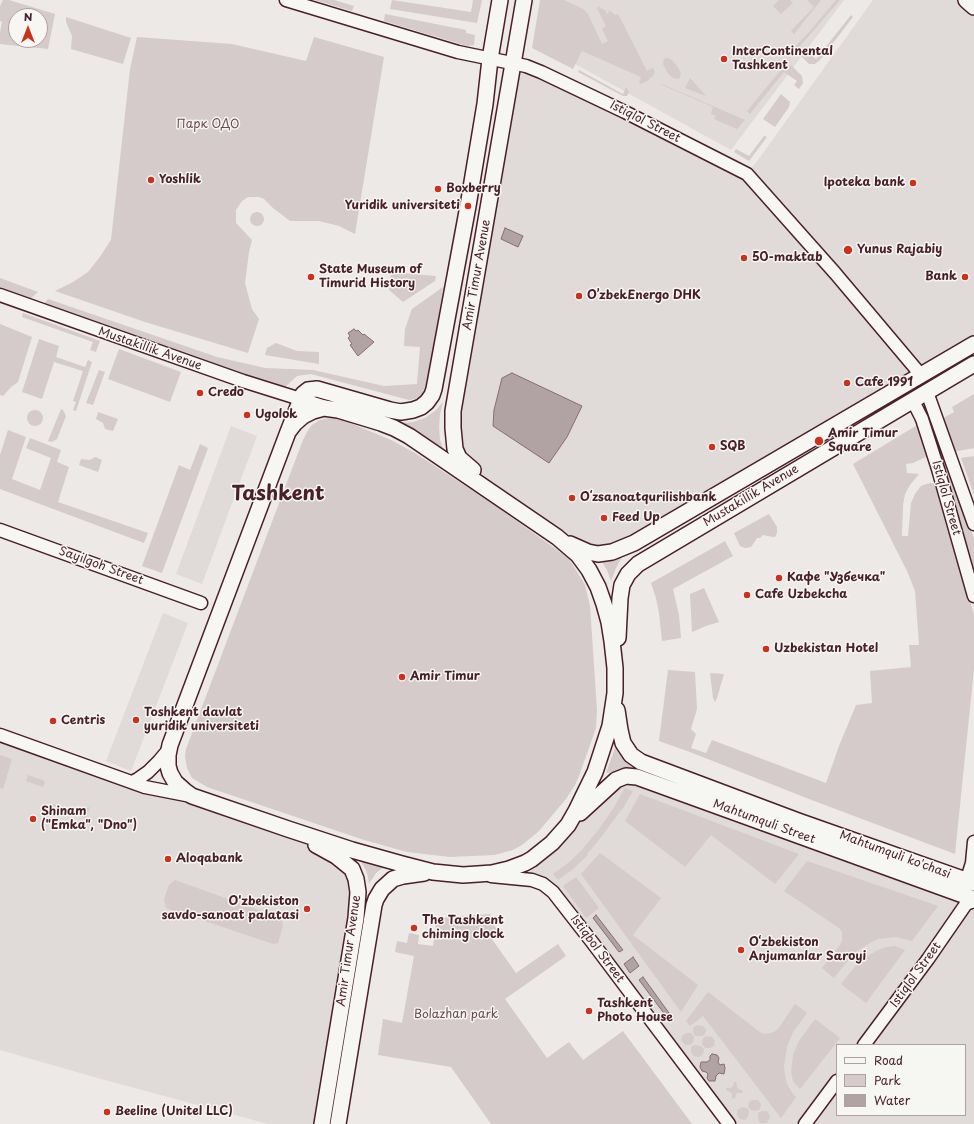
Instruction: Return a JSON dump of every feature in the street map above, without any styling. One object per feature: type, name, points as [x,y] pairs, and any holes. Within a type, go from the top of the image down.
[{"type":"main road","name":"Amir Timur Avenue","points":[[300,400],[305,392],[315,389],[390,410],[404,412],[421,407],[431,397],[434,389],[469,199],[500,0]]},
{"type":"main road","name":"Amir Timur Avenue","points":[[524,0],[456,394],[452,428],[454,445],[459,458],[531,518]]},
{"type":"main road","points":[[966,0],[974,7]]},
{"type":"main road","name":"Mustakillik Avenue","points":[[557,536],[583,550],[595,554],[612,552],[634,543],[974,344]]},
{"type":"main road","name":"Mustakillik Avenue","points":[[615,689],[620,595],[623,582],[638,564],[974,364]]},
{"type":"main road","points":[[288,432],[300,418],[313,411],[324,408],[338,410],[402,431],[557,536],[584,562],[594,578],[607,613],[614,659],[615,689],[610,726],[600,759],[587,791],[568,824],[552,844],[525,863],[492,873],[463,875],[433,872],[372,856],[272,824],[192,796],[185,792],[176,783],[170,773],[168,759],[170,748],[288,432],[300,400]]},
{"type":"main road","name":"Mahtumquli ko'chasi","points":[[615,689],[622,739],[625,747],[631,755],[641,762],[791,819],[970,893]]},
{"type":"main road","name":"Mahtumquli Street","points":[[568,824],[613,782],[623,777],[637,777],[970,893]]},
{"type":"main road","name":"Amir Timur Avenue","points":[[272,824],[336,856],[352,869],[357,881],[358,892],[356,918],[322,1124]]},
{"type":"main road","name":"Amir Timur Avenue","points":[[338,1124],[376,899],[384,886],[397,878],[433,872]]},
{"type":"street","name":"Istiqlol Street","points":[[286,0],[458,52],[526,66],[625,112],[747,174],[835,273],[921,375]]},
{"type":"street","name":"Mustakillik Avenue","points":[[0,295],[208,369],[300,400],[338,410]]},
{"type":"street","name":"Istiqlol Street","points":[[927,392],[974,524]]},
{"type":"street","name":"Istiqlol Street","points":[[913,401],[922,419],[938,469],[974,596]]},
{"type":"street","name":"Sayilgoh Street","points":[[0,530],[201,602]]},
{"type":"street","points":[[0,735],[145,787],[192,796]]},
{"type":"street","points":[[132,782],[148,772],[170,748]]},
{"type":"street","name":"Istiqlol Street","points":[[865,1044],[928,959],[970,893],[974,842]]},
{"type":"street","points":[[463,875],[529,879],[543,884],[553,892],[729,1124]]},
{"type":"street","points":[[805,1124],[836,1082]]},
{"type":"shaded area","points":[[544,0],[844,0],[731,150],[537,43]]},
{"type":"shaded area","points":[[873,0],[966,0],[974,7],[974,344],[612,552],[557,537],[462,462],[454,445],[513,63],[747,174]]},
{"type":"shaded area","points":[[231,426],[257,436],[202,584],[176,574]]},
{"type":"shaded area","name":"Toshkent davlat yuridik universiteti","points":[[163,613],[188,623],[131,771],[106,761]]},
{"type":"shaded area","points":[[0,735],[321,848],[356,876],[322,1124],[268,1124],[0,1050]]},
{"type":"shaded area","points":[[619,778],[974,899],[974,1124],[729,1124],[559,899],[529,879],[530,872],[552,843]]},
{"type":"green space","points":[[3,0],[9,0],[35,8],[8,8],[8,45],[0,44],[2,22],[0,21],[0,6]]},
{"type":"green space","points":[[314,0],[334,0],[354,6],[352,11]]},
{"type":"green space","points":[[392,0],[471,12],[473,0],[482,0],[477,23],[390,9]]},
{"type":"green space","points":[[540,0],[564,0],[583,9],[588,14],[602,44],[608,41],[602,29],[606,26],[597,8],[599,6],[600,9],[602,8],[605,10],[607,14],[609,13],[608,10],[615,15],[618,14],[647,71],[653,68],[655,72],[653,76],[641,84],[639,83],[641,77],[582,51],[573,69],[532,48]]},
{"type":"green space","points":[[779,0],[790,0],[793,3],[781,14],[773,6]]},
{"type":"green space","points":[[807,0],[821,0],[794,34],[791,31],[814,7]]},
{"type":"green space","points":[[836,0],[840,0],[800,46],[816,59],[851,15],[853,17],[820,60],[815,64],[809,64],[794,48]]},
{"type":"green space","points":[[48,12],[55,14],[48,49],[38,48],[48,48]]},
{"type":"green space","points":[[385,14],[466,30],[466,33],[475,35],[474,45],[467,46],[384,21]]},
{"type":"green space","points":[[66,17],[131,38],[123,64],[71,49],[72,36],[66,22]]},
{"type":"green space","name":"Парк ОДО","points":[[137,37],[232,44],[306,61],[314,37],[384,57],[355,234],[339,226],[319,221],[290,221],[264,199],[259,197],[248,197],[242,201],[236,210],[236,223],[252,240],[245,283],[252,309],[259,319],[248,353],[145,322],[55,291],[88,272],[111,240],[130,69]]},
{"type":"green space","points":[[666,58],[672,60],[678,67],[681,73],[679,79],[673,78],[667,72],[663,64],[664,59]]},
{"type":"green space","points":[[787,65],[792,66],[802,76],[803,83],[799,89],[794,85],[797,81],[784,72],[750,114],[747,111],[783,67]]},
{"type":"green space","points":[[579,70],[623,94],[626,87],[629,92],[627,96],[623,96],[578,72]]},
{"type":"green space","points":[[690,78],[706,96],[685,88]]},
{"type":"green space","points":[[660,84],[745,120],[737,129],[714,119],[716,116],[711,114],[713,107]]},
{"type":"green space","points":[[781,94],[790,102],[789,107],[775,127],[763,119]]},
{"type":"green space","points":[[764,136],[767,137],[749,161],[734,152],[736,149],[749,156]]},
{"type":"green space","points":[[257,212],[262,214],[264,219],[262,224],[257,226],[252,224],[250,219],[252,214]]},
{"type":"green space","points":[[391,272],[436,276],[435,281],[403,302],[389,290]]},
{"type":"green space","points":[[0,278],[38,292],[29,300],[0,289]]},
{"type":"green space","points":[[443,287],[427,392],[419,398],[409,400],[311,374],[297,376],[283,389],[43,305],[48,299],[217,357],[265,368],[313,370],[384,386],[417,384],[420,347],[404,346],[405,329],[412,309]]},
{"type":"green space","points":[[23,313],[100,341],[96,352],[90,350],[93,342],[22,317]]},
{"type":"green space","points":[[0,324],[32,337],[18,382],[3,396],[0,395]]},
{"type":"green space","points":[[39,339],[59,346],[56,357],[85,367],[88,360],[92,362],[76,411],[73,410],[76,402],[73,401],[83,371],[54,362],[42,399],[22,392]]},
{"type":"green space","points":[[276,343],[297,351],[319,352],[319,364],[265,355],[267,348]]},
{"type":"green space","points":[[119,349],[181,372],[170,402],[108,379]]},
{"type":"green space","points":[[99,370],[105,372],[93,405],[86,403]]},
{"type":"green space","points":[[974,394],[974,448],[953,452],[942,419],[954,412],[952,407]]},
{"type":"green space","points":[[443,402],[439,427],[440,440],[444,451],[401,423],[413,422],[425,418],[435,411]]},
{"type":"green space","points":[[61,409],[66,416],[57,439],[52,442],[48,441]]},
{"type":"green space","points":[[35,410],[41,412],[43,418],[41,424],[35,426],[29,424],[27,418],[29,412]]},
{"type":"green space","points":[[98,412],[118,419],[113,431],[105,429],[103,423],[96,419]]},
{"type":"green space","points":[[932,417],[974,539],[974,581],[927,420]]},
{"type":"green space","points":[[329,418],[343,420],[391,440],[415,453],[493,504],[567,557],[585,585],[590,606],[597,710],[596,728],[579,776],[566,799],[539,831],[522,845],[513,850],[494,855],[450,857],[407,852],[364,840],[207,787],[192,778],[187,768],[185,757],[186,749],[303,440],[312,425],[320,420]]},
{"type":"green space","points":[[919,424],[930,455],[913,463],[906,464],[907,473],[919,474],[905,494],[903,505],[902,536],[908,536],[911,503],[915,494],[921,486],[932,483],[935,484],[939,491],[974,615],[974,669],[955,854],[659,741],[668,670],[695,672],[697,709],[691,729],[696,734],[691,748],[706,753],[712,740],[826,783],[856,705],[872,703],[870,671],[911,667],[909,645],[919,645],[915,591],[907,571],[853,464]]},
{"type":"green space","points":[[8,430],[26,437],[12,479],[40,490],[51,458],[26,448],[30,438],[61,450],[57,462],[69,467],[58,502],[148,533],[144,543],[0,489],[0,455]]},
{"type":"green space","points":[[200,444],[208,448],[162,573],[142,566],[179,465],[190,470]]},
{"type":"green space","points":[[974,456],[974,495],[961,458]]},
{"type":"green space","points":[[95,457],[102,460],[98,472],[79,465],[81,459],[90,460]]},
{"type":"green space","points":[[769,514],[777,527],[775,537],[763,535],[760,538],[757,538],[751,547],[745,548],[740,546],[734,533]]},
{"type":"green space","points":[[725,541],[733,556],[673,589],[679,615],[681,638],[662,641],[659,613],[651,583]]},
{"type":"green space","points":[[623,555],[616,568],[611,581],[601,560]]},
{"type":"green space","points":[[704,588],[719,622],[692,632],[690,594]]},
{"type":"green space","points":[[710,673],[724,674],[715,702],[713,698]]},
{"type":"green space","points":[[615,748],[624,759],[634,769],[606,773]]},
{"type":"green space","points":[[0,755],[12,759],[3,789],[0,788]]},
{"type":"green space","points":[[28,775],[45,781],[43,787],[26,781]]},
{"type":"green space","points":[[625,788],[633,791],[622,810],[587,854],[588,855],[558,880],[553,874],[581,851],[613,809]]},
{"type":"green space","points":[[640,794],[799,854],[775,884],[711,835],[685,867],[625,821]]},
{"type":"green space","points":[[53,804],[73,811],[90,807],[86,818],[52,806]]},
{"type":"green space","points":[[600,853],[661,898],[633,935],[698,985],[681,1012],[581,874]]},
{"type":"green space","points":[[358,857],[387,867],[376,873],[369,884],[366,870]]},
{"type":"green space","points":[[807,861],[938,906],[912,941],[896,937],[878,939],[854,953],[834,978],[822,968],[840,945],[842,940],[842,932],[839,928],[784,891]]},
{"type":"green space","points":[[576,877],[599,908],[586,918],[563,886]]},
{"type":"green space","points":[[175,880],[281,918],[283,926],[278,943],[273,944],[166,908],[164,899],[169,885]]},
{"type":"green space","name":"Bolazhan park","points":[[490,914],[497,931],[489,935],[516,973],[558,944],[566,956],[505,999],[547,1058],[569,1042],[583,1060],[623,1031],[692,1124],[491,1124],[451,1067],[378,1055],[383,1019],[402,1023],[414,956],[395,952],[397,941],[407,943],[409,933],[419,935],[418,944],[433,946],[437,918]]},
{"type":"green space","points":[[895,946],[905,950],[866,1003],[841,984],[864,958],[878,950]]},
{"type":"green space","points":[[708,992],[761,1033],[766,1034],[774,1032],[778,1029],[795,1004],[807,1013],[793,1032],[787,1047],[784,1066],[785,1075],[787,1084],[796,1097],[781,1118],[703,1016],[690,1026],[686,1021]]},
{"type":"green space","points":[[815,1019],[840,1038],[800,1089],[793,1081],[791,1072],[793,1055],[799,1041]]},
{"type":"green space","points":[[697,1025],[703,1026],[706,1030],[705,1034],[702,1036],[695,1036],[693,1032],[693,1028]]},
{"type":"green space","points":[[686,1033],[691,1033],[694,1037],[693,1043],[690,1045],[685,1045],[681,1040],[682,1036]]},
{"type":"green space","points":[[706,1036],[712,1037],[715,1041],[714,1046],[705,1048],[702,1044],[703,1038]]},
{"type":"green space","points":[[694,1045],[701,1046],[704,1049],[703,1054],[699,1057],[694,1056],[691,1052],[691,1047]]},
{"type":"green space","points":[[734,1082],[736,1082],[739,1089],[743,1091],[742,1093],[736,1094],[735,1099],[732,1098],[732,1094],[730,1092],[726,1090],[726,1088],[731,1088],[733,1086]]},
{"type":"green space","points":[[752,1100],[758,1100],[761,1104],[760,1109],[757,1111],[751,1110],[748,1107],[749,1102]]},
{"type":"green space","points":[[742,1107],[747,1108],[749,1111],[748,1117],[745,1120],[740,1119],[737,1115],[737,1110]]},
{"type":"green space","points":[[767,1111],[770,1116],[766,1123],[760,1123],[758,1119],[758,1113]]},
{"type":"water","points":[[505,228],[523,236],[518,247],[501,239]]},
{"type":"water","points":[[354,329],[356,331],[358,330],[374,342],[358,356],[350,345],[352,344],[348,338],[350,336],[348,333]]},
{"type":"water","points":[[512,373],[582,406],[567,437],[549,463],[493,426],[494,410],[502,378]]},
{"type":"water","points":[[596,915],[623,950],[619,952],[593,918]]},
{"type":"water","points":[[633,957],[639,966],[630,973],[624,964]]},
{"type":"water","points":[[643,977],[669,1013],[666,1016],[639,980]]},
{"type":"water","points":[[712,1054],[717,1055],[719,1058],[718,1062],[720,1065],[724,1064],[725,1068],[724,1074],[719,1073],[716,1076],[715,1081],[709,1081],[707,1078],[708,1074],[702,1071],[700,1067],[701,1062],[707,1062],[710,1060],[710,1056]]},
{"type":"place","name":"InterContinental Tashkent","points":[[724,59]]},
{"type":"place","name":"Yoshlik","points":[[151,180]]},
{"type":"place","name":"Ipoteka bank","points":[[913,183]]},
{"type":"place","name":"Boxberry","points":[[438,189]]},
{"type":"place","name":"Yuridik universiteti","points":[[468,206]]},
{"type":"place","name":"Yunus Rajabiy","points":[[848,250]]},
{"type":"place","name":"50-maktab","points":[[744,258]]},
{"type":"place","name":"State Museum of Timurid History","points":[[311,277]]},
{"type":"place","name":"Bank","points":[[965,277]]},
{"type":"place","name":"O’zbekEnergo DHK","points":[[579,296]]},
{"type":"place","name":"Cafe 1991","points":[[847,383]]},
{"type":"place","name":"Credo","points":[[200,393]]},
{"type":"place","name":"Ugolok","points":[[247,415]]},
{"type":"place","name":"Amir Timur Square","points":[[819,441]]},
{"type":"place","name":"SQB","points":[[712,447]]},
{"type":"place","name":"Oʻzsanoatqurilishbank","points":[[572,498]]},
{"type":"place","name":"Feed Up","points":[[604,518]]},
{"type":"place","name":"Кафе \"Узбечка\"","points":[[779,578]]},
{"type":"place","name":"Cafe Uzbekcha","points":[[747,595]]},
{"type":"place","name":"Uzbekistan Hotel","points":[[766,649]]},
{"type":"place","name":"Amir Timur","points":[[402,677]]},
{"type":"place","name":"Toshkent davlat yuridik universiteti","points":[[136,720]]},
{"type":"place","name":"Centris","points":[[53,721]]},
{"type":"place","name":"Shinam (\"Еmka\", \"Dno\")","points":[[33,819]]},
{"type":"place","name":"Aloqabank","points":[[168,859]]},
{"type":"place","name":"O'zbekiston savdo-sanoat palatasi","points":[[307,909]]},
{"type":"place","name":"The Tashkent chiming clock","points":[[414,928]]},
{"type":"place","name":"O‘zbekiston Anjumanlar Saroyi","points":[[741,950]]},
{"type":"place","name":"Tashkent Photo House","points":[[589,1011]]},
{"type":"place","name":"Beeline (Unitel LLC)","points":[[107,1112]]},
{"type":"district","name":"Tashkent","points":[[278,494]]}]
